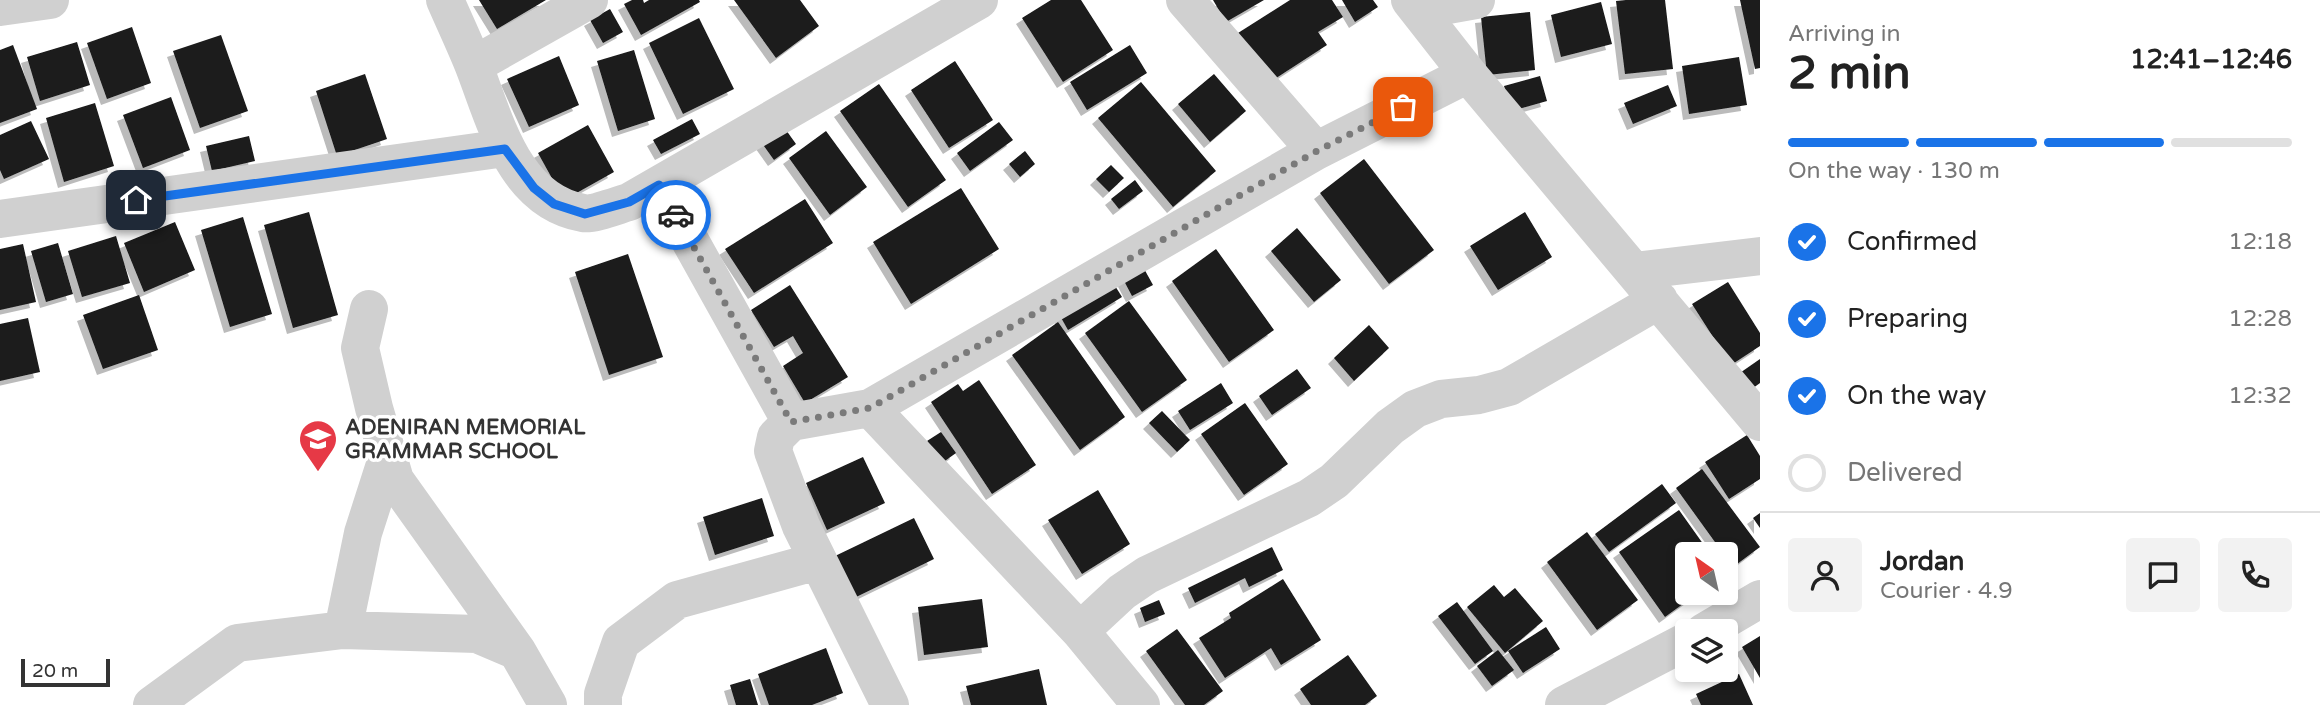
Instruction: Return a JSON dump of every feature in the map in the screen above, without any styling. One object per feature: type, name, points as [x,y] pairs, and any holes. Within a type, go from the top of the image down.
[{"type":"street","points":[[445,0],[474,65],[505,149],[534,188],[554,204],[585,214],[629,202],[979,0]]},
{"type":"street","points":[[474,65],[589,0]]},
{"type":"street","points":[[1185,0],[1317,151]]},
{"type":"street","points":[[1415,5],[1476,0]]},
{"type":"street","points":[[1415,5],[1468,74],[1760,422]]},
{"type":"street","points":[[890,705],[801,526],[773,451],[776,437],[791,422],[870,408],[1317,151],[1468,74]]},
{"type":"street","points":[[0,219],[505,149]]},
{"type":"street","points":[[659,185],[791,422]]},
{"type":"street","points":[[1634,271],[1760,256]]},
{"type":"street","points":[[1080,631],[1122,592],[1147,575],[1309,498],[1334,481],[1390,427],[1415,409],[1441,398],[1479,395],[1508,387],[1659,300]]},
{"type":"street","points":[[369,309],[360,348],[395,480],[517,651],[548,705]]},
{"type":"street","points":[[870,408],[1080,631],[1141,705]]},
{"type":"street","points":[[343,630],[363,533],[388,455]]},
{"type":"street","points":[[603,705],[603,694],[621,642],[677,600],[818,561]]},
{"type":"street","points":[[1726,619],[1760,599]]},
{"type":"street","points":[[152,705],[237,643],[343,630],[477,634],[517,651]]},
{"type":"street","points":[[1564,705],[1675,647]]},
{"type":"building","points":[[479,0],[546,0],[497,29]]},
{"type":"building","points":[[632,0],[643,0],[644,3],[649,0],[700,2],[641,35],[624,4]]},
{"type":"building","points":[[734,0],[800,0],[819,26],[776,58]]},
{"type":"building","points":[[1051,0],[1081,0],[1113,50],[1063,82],[1022,18]]},
{"type":"building","points":[[1213,0],[1264,0],[1226,22]]},
{"type":"building","points":[[1290,0],[1332,0],[1343,17],[1318,32],[1327,45],[1270,82],[1238,33]]},
{"type":"building","points":[[1342,0],[1373,0],[1378,7],[1355,22]]},
{"type":"building","points":[[1665,0],[1673,69],[1625,74],[1616,1]]},
{"type":"building","points":[[1740,0],[1760,0],[1760,68],[1755,69]]},
{"type":"building","points":[[1601,2],[1612,44],[1561,57],[1551,15]]},
{"type":"building","points":[[610,9],[623,32],[603,43],[590,20]]},
{"type":"building","points":[[1530,12],[1535,70],[1487,75],[1481,17]]},
{"type":"building","points":[[699,18],[734,89],[683,114],[649,43]]},
{"type":"building","points":[[132,27],[151,83],[107,99],[87,43]]},
{"type":"building","points":[[221,35],[248,111],[200,128],[173,51]]},
{"type":"building","points":[[77,42],[90,85],[40,101],[27,57]]},
{"type":"building","points":[[13,45],[37,109],[0,123],[0,50]]},
{"type":"building","points":[[1130,45],[1147,73],[1087,110],[1070,82]]},
{"type":"building","points":[[634,50],[655,119],[618,131],[597,61]]},
{"type":"building","points":[[559,56],[579,105],[529,127],[507,79]]},
{"type":"building","points":[[1739,57],[1747,105],[1689,114],[1682,66]]},
{"type":"building","points":[[955,61],[993,120],[949,148],[911,90]]},
{"type":"building","points":[[365,74],[387,139],[337,156],[316,91]]},
{"type":"building","points":[[1214,74],[1246,111],[1210,142],[1178,104]]},
{"type":"building","points":[[1540,76],[1547,101],[1511,111],[1504,86]]},
{"type":"building","points":[[1141,82],[1216,171],[1173,207],[1098,118]]},
{"type":"building","points":[[879,84],[946,180],[908,207],[840,111]]},
{"type":"building","points":[[1668,85],[1677,106],[1633,124],[1624,103]]},
{"type":"building","points":[[171,97],[190,150],[143,168],[123,115]]},
{"type":"building","points":[[95,103],[114,166],[64,182],[46,118]]},
{"type":"building","points":[[692,119],[700,134],[661,154],[653,140]]},
{"type":"building","points":[[31,121],[49,159],[4,179],[0,170],[0,135]]},
{"type":"building","points":[[999,122],[1013,140],[970,171],[957,153]]},
{"type":"building","points":[[781,123],[796,144],[774,160],[759,139]]},
{"type":"building","points":[[588,125],[614,172],[564,200],[538,153]]},
{"type":"building","points":[[826,131],[867,187],[830,215],[789,158]]},
{"type":"building","points":[[249,136],[255,161],[212,171],[206,146]]},
{"type":"building","points":[[1025,151],[1035,164],[1020,177],[1009,164]]},
{"type":"building","points":[[1364,159],[1434,250],[1389,284],[1320,193]]},
{"type":"building","points":[[1111,165],[1124,178],[1109,192],[1096,179]]},
{"type":"building","points":[[1135,180],[1143,191],[1119,209],[1111,199]]},
{"type":"building","points":[[961,188],[999,249],[911,304],[873,242]]},
{"type":"building","points":[[805,199],[833,243],[754,293],[725,249]]},
{"type":"building","points":[[309,212],[338,315],[293,328],[264,225]]},
{"type":"building","points":[[1525,212],[1552,257],[1498,290],[1470,246]]},
{"type":"building","points":[[243,217],[272,314],[230,327],[201,230]]},
{"type":"building","points":[[175,222],[195,270],[144,292],[124,243]]},
{"type":"building","points":[[1297,228],[1341,280],[1314,302],[1271,251]]},
{"type":"building","points":[[116,236],[130,283],[82,297],[68,251]]},
{"type":"building","points":[[58,243],[73,294],[46,302],[31,251]]},
{"type":"building","points":[[23,244],[36,302],[0,310],[0,249]]},
{"type":"building","points":[[1216,249],[1274,330],[1229,362],[1172,281]]},
{"type":"building","points":[[628,254],[663,357],[609,375],[575,272]]},
{"type":"building","points":[[1142,265],[1153,285],[1132,296],[1122,277]]},
{"type":"building","points":[[1112,281],[1122,297],[1068,330],[1059,314]]},
{"type":"building","points":[[1728,282],[1760,333],[1760,346],[1731,365],[1692,304]]},
{"type":"building","points":[[790,285],[848,377],[805,403],[783,366],[803,353],[793,336],[774,347],[751,310]]},
{"type":"building","points":[[139,295],[158,350],[103,369],[83,315]]},
{"type":"building","points":[[1129,301],[1187,380],[1142,412],[1085,333]]},
{"type":"building","points":[[28,318],[40,372],[0,381],[0,324]]},
{"type":"building","points":[[1058,322],[1125,417],[1080,450],[1012,355]]},
{"type":"building","points":[[1369,325],[1389,348],[1354,381],[1334,358]]},
{"type":"building","points":[[1760,359],[1760,383],[1749,391],[1737,375]]},
{"type":"building","points":[[1297,369],[1311,388],[1272,415],[1259,396]]},
{"type":"building","points":[[979,380],[1036,465],[992,494],[931,402],[958,384],[963,391]]},
{"type":"building","points":[[1221,383],[1233,403],[1190,430],[1178,411]]},
{"type":"building","points":[[1245,403],[1288,464],[1244,495],[1201,434]]},
{"type":"building","points":[[1162,411],[1190,440],[1177,452],[1149,423]]},
{"type":"building","points":[[941,432],[956,453],[942,463],[927,441]]},
{"type":"building","points":[[1747,435],[1760,456],[1760,479],[1729,499],[1705,462]]},
{"type":"building","points":[[863,457],[885,503],[827,530],[806,483]]},
{"type":"building","points":[[1702,469],[1760,547],[1738,563],[1738,542],[1715,542],[1676,488]]},
{"type":"building","points":[[1662,484],[1676,503],[1609,552],[1595,534]]},
{"type":"building","points":[[1098,490],[1130,544],[1082,574],[1048,520]]},
{"type":"building","points":[[762,498],[774,536],[715,555],[703,517]]},
{"type":"building","points":[[1679,510],[1702,542],[1675,542],[1675,606],[1680,606],[1665,617],[1619,552]]},
{"type":"building","points":[[1760,513],[1760,528],[1753,518]]},
{"type":"building","points":[[914,518],[934,559],[852,599],[833,557]]},
{"type":"building","points":[[1587,532],[1638,600],[1597,630],[1547,562]]},
{"type":"building","points":[[1272,547],[1283,570],[1249,587],[1245,578],[1195,603],[1188,588]]},
{"type":"building","points":[[1283,579],[1321,640],[1281,665],[1271,648],[1225,678],[1199,638],[1231,618],[1229,613]]},
{"type":"building","points":[[1494,585],[1504,597],[1515,588],[1543,621],[1505,653],[1467,607]]},
{"type":"building","points":[[982,599],[988,647],[924,655],[918,607]]},
{"type":"building","points":[[1159,600],[1165,614],[1145,622],[1140,608]]},
{"type":"building","points":[[1457,602],[1493,651],[1475,664],[1438,616]]},
{"type":"building","points":[[1546,627],[1560,649],[1523,673],[1508,651]]},
{"type":"building","points":[[1177,629],[1223,691],[1204,705],[1185,705],[1146,651]]},
{"type":"building","points":[[1760,636],[1760,678],[1742,647]]},
{"type":"building","points":[[826,648],[843,693],[812,705],[769,705],[758,674]]},
{"type":"building","points":[[1498,650],[1514,670],[1492,686],[1477,666]]},
{"type":"building","points":[[1348,655],[1377,696],[1365,705],[1311,705],[1300,689]]},
{"type":"building","points":[[1039,669],[1047,705],[971,705],[966,686]]},
{"type":"building","points":[[1738,674],[1753,705],[1701,705],[1696,694],[1722,682],[1738,682]]},
{"type":"building","points":[[750,679],[758,705],[736,705],[730,685]]},
{"type":"way so far","points":[[676,215],[791,422],[870,408],[1317,151],[1403,107]]},
{"type":"place","name":"ADENIRAN MEMORIAL GRAMMAR SCHOOL","points":[[318,473]]},
{"type":"route","points":[[136,200],[505,149],[534,188],[554,204],[585,214],[629,202],[659,185],[676,215]]}]
